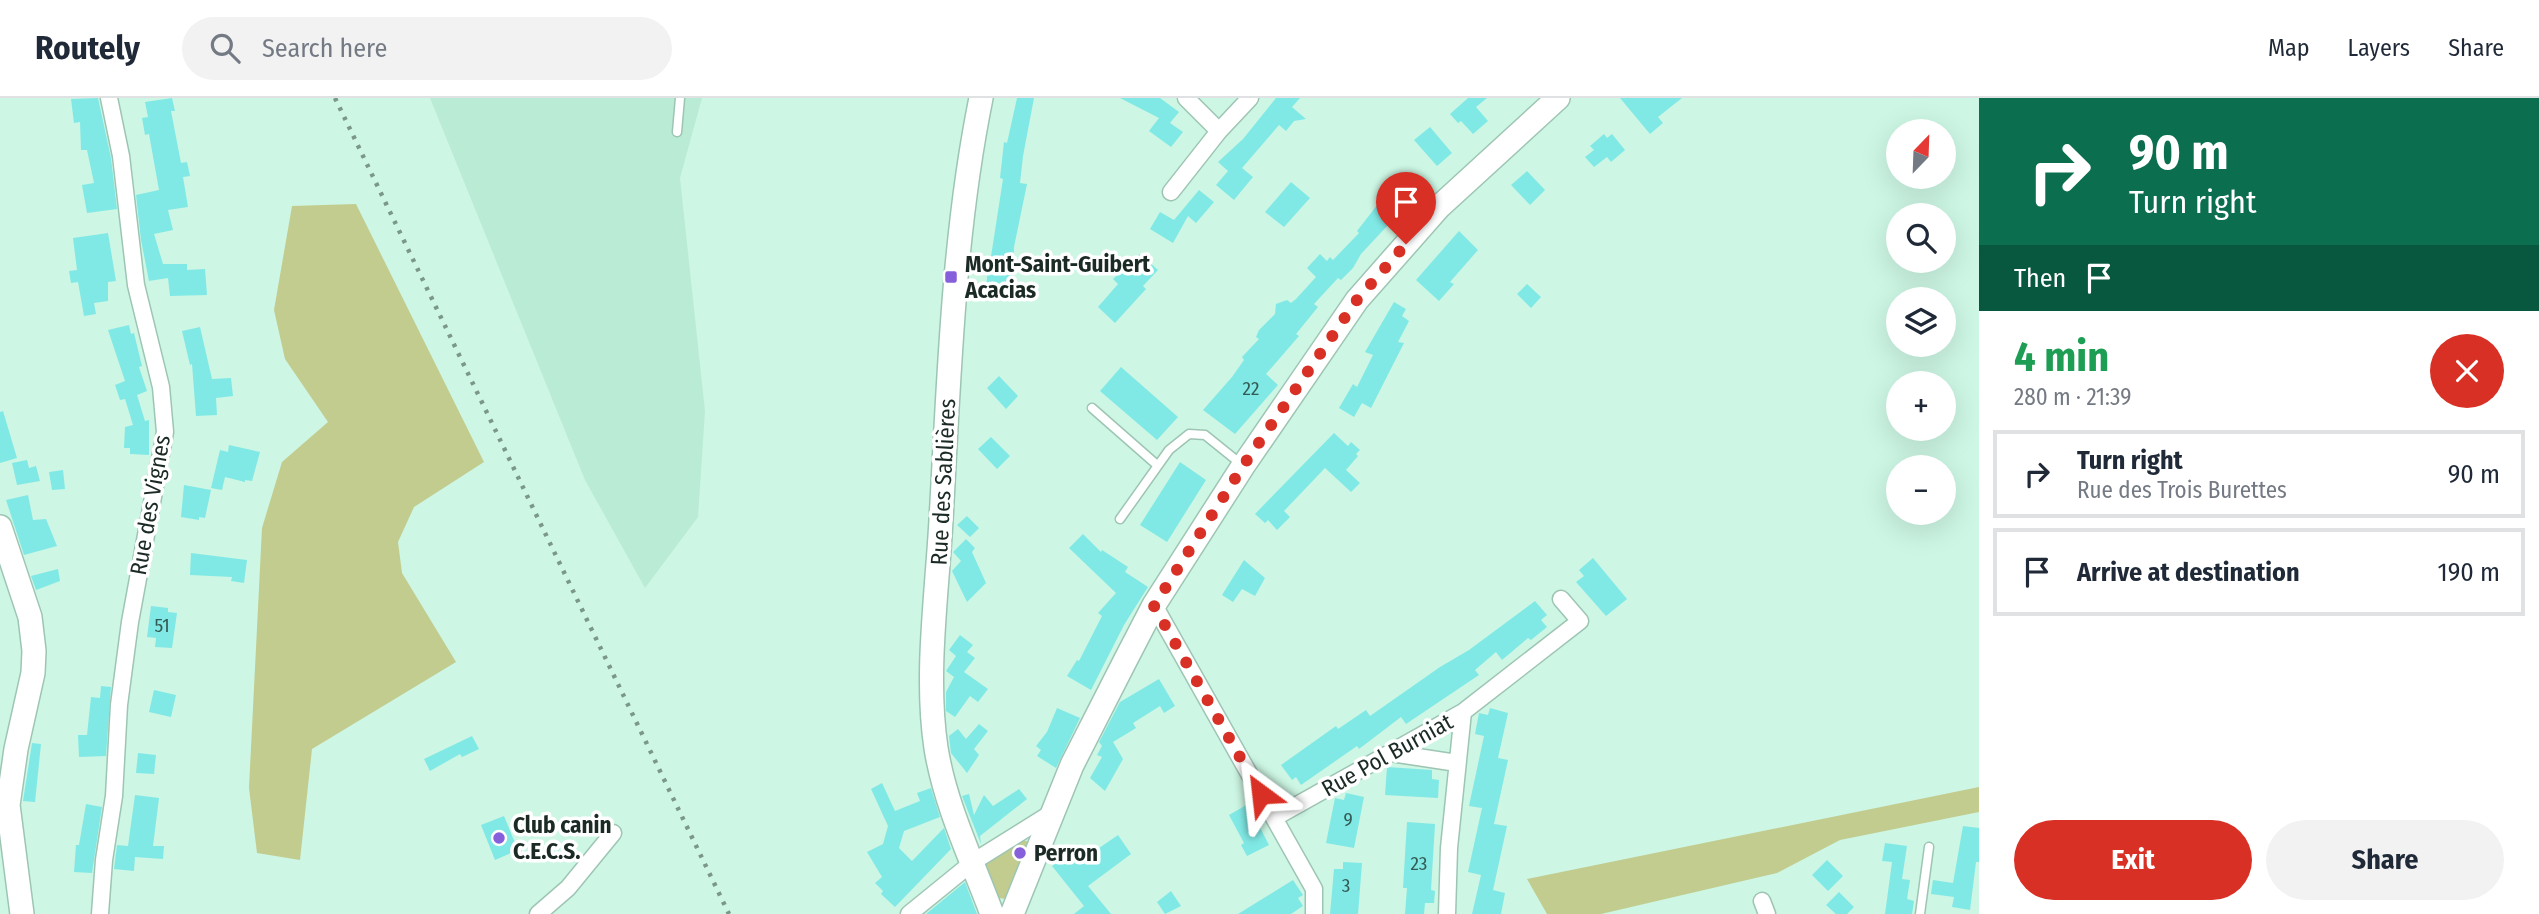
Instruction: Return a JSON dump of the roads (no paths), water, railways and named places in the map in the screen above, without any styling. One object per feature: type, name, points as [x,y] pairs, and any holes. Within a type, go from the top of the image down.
[{"type":"street","name":"Rue des Vignes","points":[[100,914],[104,860],[114,796],[122,677],[165,432],[161,387],[136,285],[121,156],[109,98]]},
{"type":"street","name":"Rue des Sablières","points":[[981,98],[967,170],[951,363],[934,638],[933,718],[936,751],[965,847],[992,914]]},
{"type":"street","points":[[1186,98],[1219,131]]},
{"type":"street","points":[[1171,192],[1219,131],[1250,98]]},
{"type":"street","points":[[1012,914],[1072,765],[1154,606],[1243,466],[1357,300],[1439,207],[1558,98]]},
{"type":"street","points":[[0,527],[30,617],[34,651],[29,696],[11,753],[5,819],[22,914]]},
{"type":"street","name":"Rue Pol Burniat","points":[[1274,818],[1463,712],[1580,621],[1561,599]]},
{"type":"street","points":[[1154,606],[1314,889],[1314,914]]},
{"type":"street","name":"Rue Pol Burniat","points":[[1447,914],[1449,848],[1463,712]]},
{"type":"street","points":[[1391,753],[1457,763]]},
{"type":"street","points":[[909,914],[973,862],[1053,812]]},
{"type":"street","points":[[538,914],[568,888],[613,833]]},
{"type":"lane","points":[[677,132],[680,98]]},
{"type":"lane","points":[[1092,408],[1157,465]]},
{"type":"lane","points":[[1120,519],[1157,465],[1181,438],[1198,433],[1205,435],[1243,466]]},
{"type":"lane","points":[[1920,914],[1929,847]]},
{"type":"railway","points":[[335,98],[729,914]]},
{"type":"place","name":"Mont-Saint-Guibert Acacias","points":[[951,277]]},
{"type":"place","name":"Club canin C.E.C.S.","points":[[499,838]]},
{"type":"place","name":"Perron","points":[[1020,853]]}]
